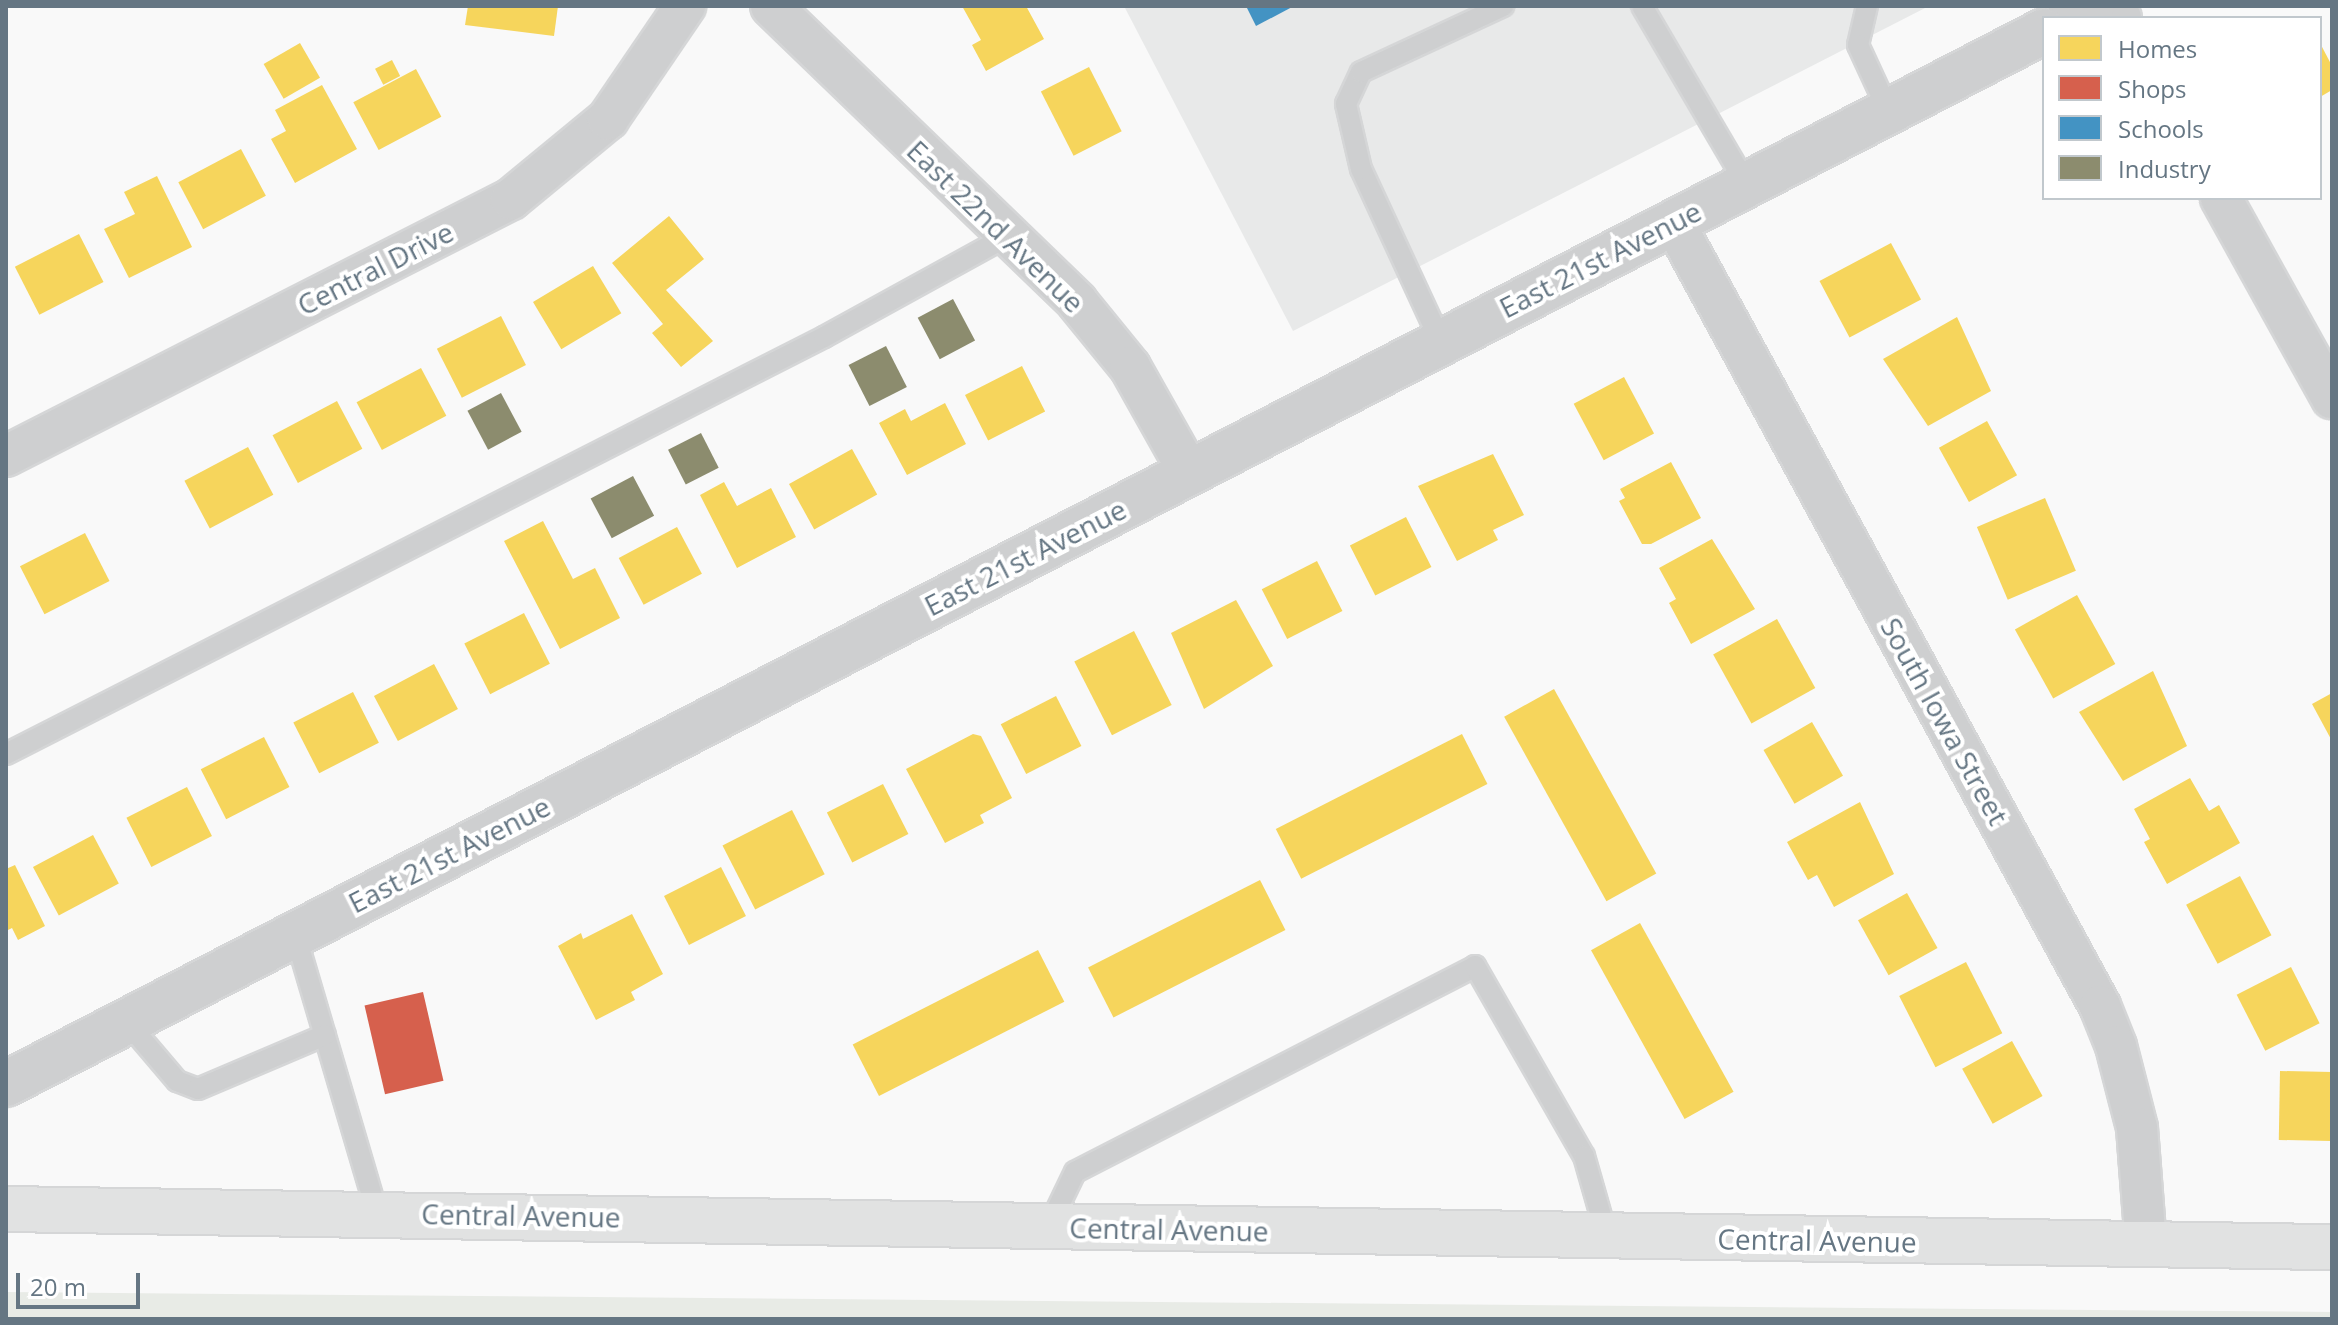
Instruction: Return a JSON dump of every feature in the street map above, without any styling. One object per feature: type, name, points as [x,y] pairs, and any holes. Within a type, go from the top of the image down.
[{"type":"main road","name":"Central Avenue","points":[[6,1209],[377,1212],[1607,1237],[2332,1247]]},
{"type":"street","name":"Central Drive","points":[[7,453],[511,199],[608,119],[685,6]]},
{"type":"street","name":"East 22nd Avenue","points":[[771,6],[1077,302],[1117,350],[1189,472]]},
{"type":"street","points":[[2073,16],[2092,6]]},
{"type":"street","name":"East 21st Avenue","points":[[6,1084],[2042,32]]},
{"type":"street","points":[[2222,200],[2332,398]]},
{"type":"street","name":"South Iowa Street","points":[[1673,221],[2100,1006],[2116,1046],[2137,1128],[2146,1245]]},
{"type":"lane","points":[[1441,342],[1361,169],[1346,104],[1361,72],[1503,6]]},
{"type":"lane","points":[[1642,6],[1746,183]]},
{"type":"lane","points":[[1867,6],[1858,45],[1888,110]]},
{"type":"lane","points":[[6,754],[824,337],[1008,236]]},
{"type":"lane","points":[[295,934],[377,1212]]},
{"type":"lane","points":[[1049,1226],[1075,1172],[1475,966],[1584,1156],[1607,1237]]},
{"type":"lane","points":[[126,1021],[177,1081],[198,1089],[325,1035]]},
{"type":"shaded area","points":[[1124,6],[1929,6],[1293,331]]},
{"type":"shaded area","points":[[6,1292],[2332,1312],[2332,1319],[6,1319]]},
{"type":"building: Homes","points":[[468,6],[558,6],[554,36],[465,25]]},
{"type":"building: Homes","points":[[962,6],[1026,6],[1044,39],[986,71],[972,45],[981,40]]},
{"type":"building: Homes","points":[[300,43],[320,78],[284,99],[264,64]]},
{"type":"building: Homes","points":[[2322,47],[2332,66],[2332,90],[2322,96]]},
{"type":"building: Homes","points":[[392,60],[400,76],[383,85],[375,69]]},
{"type":"building: Homes","points":[[1089,67],[1122,131],[1074,156],[1041,92]]},
{"type":"building: Homes","points":[[416,69],[441,117],[379,150],[353,102]]},
{"type":"building: Homes","points":[[322,85],[357,149],[295,183],[271,139],[286,131],[275,110]]},
{"type":"building: Homes","points":[[241,149],[266,196],[203,229],[178,182]]},
{"type":"building: Homes","points":[[157,176],[192,247],[129,278],[104,229],[135,214],[124,192]]},
{"type":"building: Homes","points":[[669,216],[704,259],[666,290],[713,341],[681,367],[652,333],[663,324],[612,263]]},
{"type":"building: Homes","points":[[79,234],[104,282],[39,315],[15,267]]},
{"type":"building: Homes","points":[[1891,243],[1921,300],[1850,338],[1819,281]]},
{"type":"building: Homes","points":[[593,266],[621,313],[561,349],[533,302]]},
{"type":"building: Homes","points":[[501,316],[526,365],[462,398],[437,349]]},
{"type":"building: Homes","points":[[1957,317],[1991,391],[1928,426],[1883,359]]},
{"type":"building: Homes","points":[[1022,366],[1045,411],[988,440],[965,395]]},
{"type":"building: Homes","points":[[421,368],[446,416],[382,450],[357,402]]},
{"type":"building: Homes","points":[[1624,377],[1654,434],[1604,460],[1574,404]]},
{"type":"building: Homes","points":[[337,401],[362,449],[298,483],[273,435]]},
{"type":"building: Homes","points":[[945,403],[966,444],[907,475],[879,423],[905,409],[911,421]]},
{"type":"building: Homes","points":[[1987,421],[2017,475],[1969,502],[1939,448]]},
{"type":"building: Homes","points":[[248,447],[273,495],[210,528],[184,481]]},
{"type":"building: Homes","points":[[852,449],[877,494],[814,529],[789,484]]},
{"type":"building: Homes","points":[[1493,454],[1524,515],[1493,530],[1498,540],[1457,561],[1418,486]]},
{"type":"building: Homes","points":[[1671,462],[1701,518],[1651,544],[1642,544],[1619,501],[1625,498],[1620,489]]},
{"type":"building: Homes","points":[[724,482],[737,506],[771,488],[796,537],[737,568],[700,495]]},
{"type":"building: Homes","points":[[2045,498],[2076,571],[2008,600],[1977,527]]},
{"type":"building: Homes","points":[[1406,517],[1431,567],[1375,595],[1350,546]]},
{"type":"building: Homes","points":[[543,521],[573,579],[595,568],[620,618],[560,649],[504,541]]},
{"type":"building: Homes","points":[[677,527],[702,574],[644,605],[619,558]]},
{"type":"building: Homes","points":[[85,533],[110,581],[44,614],[20,566]]},
{"type":"building: Homes","points":[[1712,539],[1755,609],[1691,644],[1669,603],[1676,599],[1659,568]]},
{"type":"building: Homes","points":[[1317,561],[1342,611],[1287,639],[1262,589]]},
{"type":"building: Homes","points":[[2077,595],[2115,664],[2053,699],[2015,629]]},
{"type":"building: Homes","points":[[1236,600],[1273,666],[1204,709],[1171,633]]},
{"type":"building: Homes","points":[[524,613],[550,664],[490,694],[464,643]]},
{"type":"building: Homes","points":[[1777,619],[1815,688],[1751,723],[1713,654]]},
{"type":"building: Homes","points":[[1134,631],[1172,705],[1112,735],[1074,661]]},
{"type":"building: Homes","points":[[434,664],[458,709],[398,741],[374,696]]},
{"type":"building: Homes","points":[[2153,671],[2187,746],[2123,781],[2079,712]]},
{"type":"building: Homes","points":[[1554,689],[1656,874],[1606,901],[1504,717]]},
{"type":"building: Homes","points":[[353,692],[379,743],[319,773],[293,722]]},
{"type":"building: Homes","points":[[2332,693],[2332,741],[2312,704]]},
{"type":"building: Homes","points":[[1056,696],[1081,746],[1026,774],[1001,724]]},
{"type":"building: Homes","points":[[1812,722],[1843,776],[1795,804],[1764,750]]},
{"type":"building: Homes","points":[[973,734],[981,736],[1012,798],[980,815],[984,823],[945,843],[906,769]]},
{"type":"building: Homes","points":[[1462,734],[1487,784],[1301,879],[1276,829]]},
{"type":"building: Homes","points":[[264,737],[289,787],[226,819],[201,769]]},
{"type":"building: Homes","points":[[2190,778],[2209,811],[2219,805],[2240,843],[2167,884],[2144,842],[2150,839],[2134,809]]},
{"type":"building: Homes","points":[[883,784],[908,834],[852,862],[827,813]]},
{"type":"building: Homes","points":[[187,787],[212,836],[151,867],[126,818]]},
{"type":"building: Homes","points":[[1860,802],[1894,874],[1834,907],[1817,875],[1808,880],[1787,842]]},
{"type":"building: Homes","points":[[792,810],[825,874],[755,910],[723,845]]},
{"type":"building: Homes","points":[[93,835],[119,884],[59,915],[33,867]]},
{"type":"building: Homes","points":[[15,865],[45,926],[18,940],[12,928],[6,931],[6,869]]},
{"type":"building: Homes","points":[[721,867],[746,916],[689,945],[664,896]]},
{"type":"building: Homes","points":[[2240,876],[2271,935],[2218,964],[2186,905]]},
{"type":"building: Homes","points":[[1260,880],[1285,930],[1113,1018],[1088,968]]},
{"type":"building: Homes","points":[[1907,893],[1938,948],[1889,975],[1858,920]]},
{"type":"building: Homes","points":[[632,914],[663,974],[631,992],[635,1000],[596,1020],[558,946],[581,933],[583,939]]},
{"type":"building: Homes","points":[[1640,923],[1734,1092],[1685,1119],[1591,950]]},
{"type":"building: Homes","points":[[1038,950],[1064,1002],[879,1096],[853,1044]]},
{"type":"building: Homes","points":[[1966,962],[2002,1033],[1935,1067],[1899,996]]},
{"type":"building: Homes","points":[[2291,967],[2320,1023],[2265,1051],[2237,995]]},
{"type":"building: Homes","points":[[2012,1041],[2043,1096],[1993,1124],[1962,1069]]},
{"type":"building: Homes","points":[[2280,1071],[2332,1072],[2331,1141],[2279,1140]]},
{"type":"building: Shops","points":[[423,992],[443,1081],[385,1094],[365,1005]]},
{"type":"building: Schools","points":[[1246,6],[1294,6],[1256,26]]},
{"type":"building: Industry","points":[[953,299],[975,340],[940,359],[918,318]]},
{"type":"building: Industry","points":[[886,346],[907,387],[869,406],[849,365]]},
{"type":"building: Industry","points":[[501,393],[522,432],[488,450],[467,411]]},
{"type":"building: Industry","points":[[701,433],[719,468],[686,485],[668,450]]},
{"type":"building: Industry","points":[[633,476],[654,516],[612,538],[591,499]]}]
